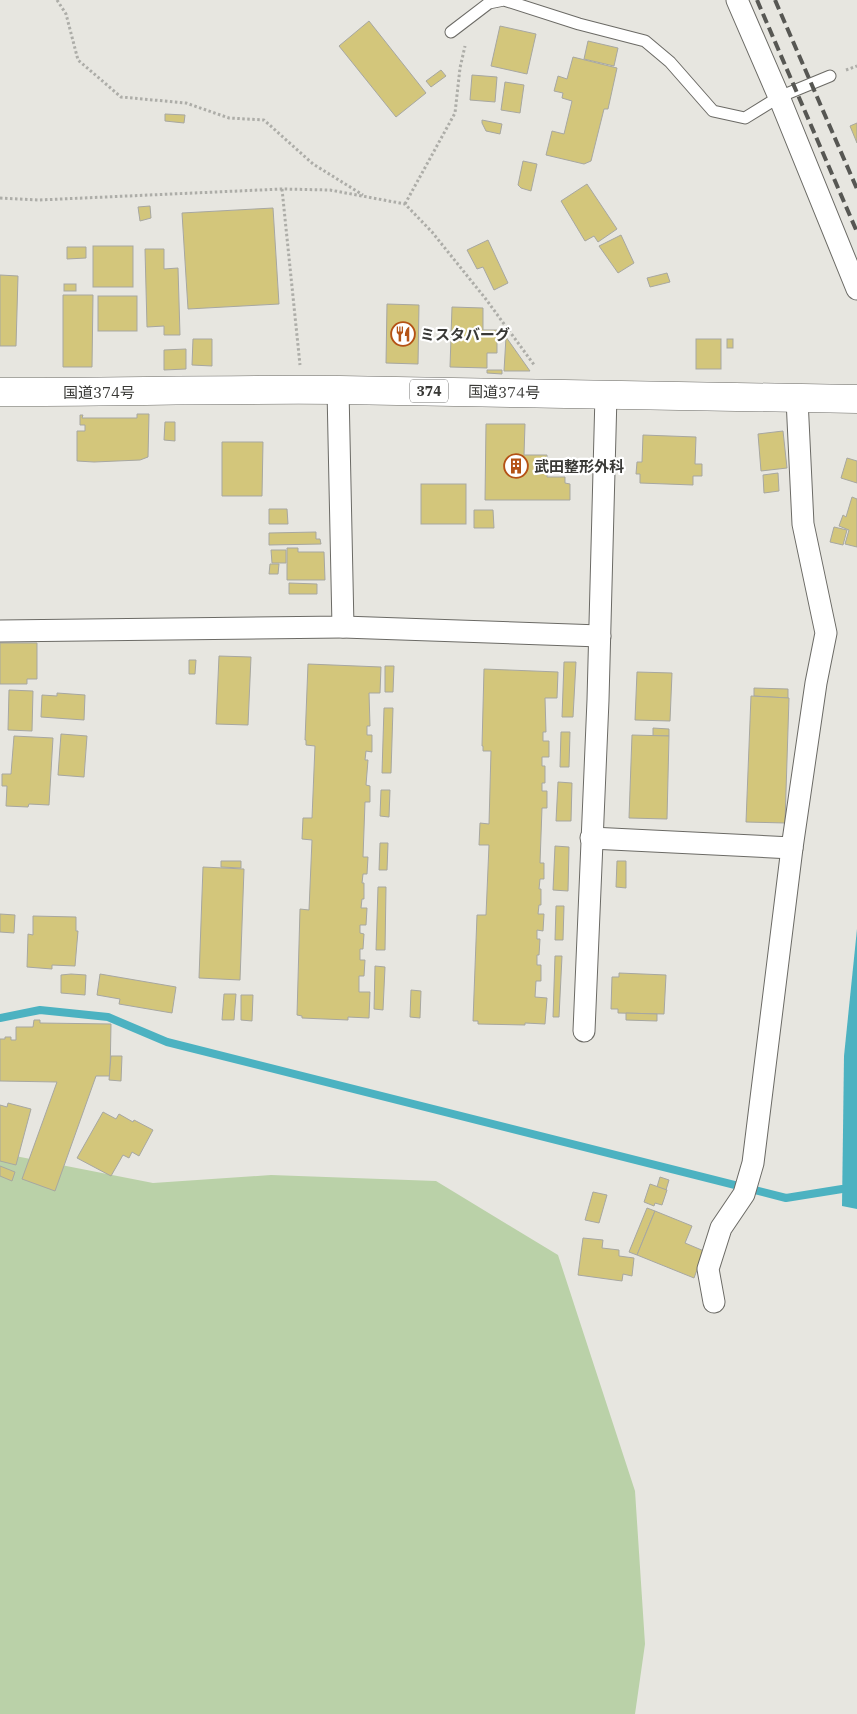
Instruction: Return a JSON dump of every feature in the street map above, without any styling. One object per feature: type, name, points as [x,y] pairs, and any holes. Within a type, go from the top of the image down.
[{"type":"highway","name":"国道374号","points":[[0,392],[338,390],[857,399]]},
{"type":"street","points":[[737,0],[857,288]]},
{"type":"street","points":[[338,390],[342,627]]},
{"type":"street","points":[[584,1031],[600,636],[606,395]]},
{"type":"street","points":[[714,1302],[708,1269],[721,1228],[744,1194],[753,1163],[792,848],[816,683],[826,633],[803,524],[797,399]]},
{"type":"street","points":[[0,631],[342,627],[600,636]]},
{"type":"street","points":[[591,838],[792,848]]},
{"type":"lane","points":[[451,32],[488,3],[504,0],[579,24],[645,41],[670,62],[713,111],[745,118],[779,97],[830,76]]},
{"type":"path","points":[[57,0],[66,14],[78,60],[120,97],[186,102],[229,118],[264,120],[313,164],[366,196]]},
{"type":"path","points":[[405,204],[455,113],[460,68],[472,16]]},
{"type":"path","points":[[282,189],[303,390]]},
{"type":"path","points":[[0,198],[39,200],[282,189],[330,190],[405,204],[432,232],[485,298],[554,393]]},
{"type":"green space","points":[[0,1153],[153,1183],[271,1175],[436,1181],[558,1255],[635,1491],[645,1644],[635,1714],[0,1714]]},
{"type":"water","points":[[857,929],[857,1209],[842,1206],[844,1056]]},
{"type":"building","points":[[369,21],[426,93],[396,117],[339,46]]},
{"type":"building","points":[[500,26],[536,34],[527,74],[491,66]]},
{"type":"building","points":[[588,41],[618,48],[614,66],[584,59]]},
{"type":"building","points":[[573,57],[617,68],[608,109],[604,109],[591,161],[584,164],[546,155],[552,131],[564,134],[572,101],[562,98],[563,93],[554,91],[558,76],[567,79]]},
{"type":"building","points":[[441,70],[446,76],[431,87],[426,81]]},
{"type":"building","points":[[472,75],[497,77],[495,102],[470,100]]},
{"type":"building","points":[[505,82],[524,85],[520,113],[501,110]]},
{"type":"building","points":[[165,114],[185,115],[184,123],[165,121]]},
{"type":"building","points":[[482,120],[502,124],[500,134],[486,131]]},
{"type":"building","points":[[857,123],[857,143],[850,126]]},
{"type":"building","points":[[523,161],[537,164],[531,191],[518,185]]},
{"type":"building","points":[[587,184],[617,229],[598,242],[594,236],[585,241],[561,201]]},
{"type":"building","points":[[150,206],[151,218],[140,221],[138,207]]},
{"type":"building","points":[[273,208],[279,304],[188,309],[182,213]]},
{"type":"building","points":[[621,235],[634,263],[618,273],[599,246]]},
{"type":"building","points":[[488,240],[508,283],[494,290],[483,267],[477,269],[467,250]]},
{"type":"building","points":[[93,246],[133,246],[133,287],[93,287]]},
{"type":"building","points":[[67,247],[86,247],[86,258],[67,259]]},
{"type":"building","points":[[145,249],[164,249],[164,269],[178,268],[180,335],[164,335],[164,326],[147,327]]},
{"type":"building","points":[[667,273],[670,282],[650,287],[647,278]]},
{"type":"building","points":[[0,275],[18,276],[16,346],[0,346]]},
{"type":"building","points":[[64,284],[76,284],[76,291],[64,291]]},
{"type":"building","points":[[63,295],[93,295],[92,367],[63,367]]},
{"type":"building","points":[[98,296],[137,296],[137,331],[98,331]]},
{"type":"building","name":"ミスタバーグ","points":[[387,304],[419,305],[418,364],[386,363]]},
{"type":"building","points":[[452,307],[483,308],[483,330],[497,330],[497,353],[487,353],[487,368],[450,367]]},
{"type":"building","points":[[506,337],[530,371],[504,371]]},
{"type":"building","points":[[193,339],[212,339],[212,366],[192,365]]},
{"type":"building","points":[[696,339],[721,339],[721,369],[696,369]]},
{"type":"building","points":[[727,339],[733,339],[733,348],[727,348]]},
{"type":"building","points":[[186,349],[186,369],[164,370],[164,350]]},
{"type":"building","points":[[487,370],[502,370],[502,374],[487,373]]},
{"type":"building","points":[[137,414],[149,414],[148,457],[140,460],[77,461],[77,431],[85,431],[85,425],[80,425],[80,415],[83,415],[82,418],[137,418]]},
{"type":"building","points":[[165,422],[175,422],[175,441],[164,440]]},
{"type":"building","name":"武田整形外科","points":[[486,424],[525,424],[524,455],[547,455],[547,477],[565,477],[565,483],[570,484],[570,500],[485,500]]},
{"type":"building","points":[[783,431],[787,468],[761,471],[758,434]]},
{"type":"building","points":[[643,435],[696,437],[695,464],[702,464],[702,476],[693,476],[693,485],[640,483],[640,474],[636,474],[637,462],[642,462]]},
{"type":"building","points":[[222,442],[263,442],[262,496],[222,496]]},
{"type":"building","points":[[847,458],[857,461],[857,483],[841,478]]},
{"type":"building","points":[[778,473],[779,491],[764,493],[763,475]]},
{"type":"building","points":[[421,484],[466,484],[466,524],[421,524]]},
{"type":"building","points":[[852,497],[857,499],[857,547],[845,544],[849,530],[839,526],[843,515],[846,517]]},
{"type":"building","points":[[269,509],[287,509],[288,524],[269,524]]},
{"type":"building","points":[[474,510],[493,510],[494,528],[474,528]]},
{"type":"building","points":[[834,527],[847,530],[843,545],[830,542]]},
{"type":"building","points":[[316,532],[316,539],[320,539],[321,544],[269,545],[269,533]]},
{"type":"building","points":[[287,548],[298,548],[298,552],[324,552],[325,580],[287,580]]},
{"type":"building","points":[[271,550],[286,550],[286,563],[272,563]]},
{"type":"building","points":[[270,564],[279,564],[278,574],[269,574]]},
{"type":"building","points":[[289,583],[317,584],[317,594],[289,594]]},
{"type":"building","points":[[0,643],[37,643],[37,679],[27,679],[27,684],[0,684]]},
{"type":"building","points":[[219,656],[251,657],[248,725],[216,724]]},
{"type":"building","points":[[189,660],[196,660],[195,674],[189,674]]},
{"type":"building","points":[[564,662],[576,662],[573,717],[562,717]]},
{"type":"building","points":[[308,664],[381,667],[380,693],[369,693],[370,726],[367,726],[367,735],[372,735],[372,752],[366,751],[365,760],[368,760],[366,785],[370,786],[370,802],[365,802],[363,857],[368,857],[367,874],[363,874],[364,899],[362,899],[361,908],[367,908],[366,925],[360,925],[360,933],[364,934],[363,949],[360,949],[360,960],[365,960],[364,976],[359,976],[359,992],[370,992],[369,1018],[348,1017],[348,1020],[302,1018],[302,1016],[297,1015],[300,909],[309,910],[312,840],[302,839],[303,818],[312,818],[315,746],[306,745],[305,740]]},
{"type":"building","points":[[385,666],[394,666],[393,692],[385,692]]},
{"type":"building","points":[[484,669],[558,672],[557,698],[545,698],[546,732],[543,732],[543,741],[549,741],[549,757],[542,757],[542,766],[545,766],[545,783],[542,783],[542,791],[547,791],[547,808],[542,808],[540,863],[544,863],[544,879],[540,879],[541,905],[539,905],[538,914],[544,914],[543,931],[537,930],[537,939],[540,939],[537,965],[541,965],[541,981],[536,981],[535,997],[547,998],[545,1024],[478,1024],[478,1021],[473,1021],[477,915],[486,915],[489,845],[479,845],[480,823],[489,824],[491,751],[483,751],[482,746]]},
{"type":"building","points":[[637,672],[672,673],[670,721],[635,720]]},
{"type":"building","points":[[754,688],[788,689],[788,698],[754,696]]},
{"type":"building","points":[[9,690],[33,691],[32,731],[8,730]]},
{"type":"building","points":[[57,693],[85,695],[84,720],[41,717],[42,695],[57,696]]},
{"type":"building","points":[[751,696],[789,698],[785,823],[746,822]]},
{"type":"building","points":[[384,708],[393,708],[391,773],[382,773]]},
{"type":"building","points":[[653,728],[669,729],[669,736],[653,736]]},
{"type":"building","points":[[561,732],[570,732],[569,767],[560,767]]},
{"type":"building","points":[[61,734],[87,736],[84,777],[58,775]]},
{"type":"building","points":[[632,735],[669,736],[667,819],[629,818]]},
{"type":"building","points":[[14,736],[53,738],[49,805],[29,804],[28,807],[6,806],[7,786],[2,786],[2,774],[11,774]]},
{"type":"building","points":[[558,782],[572,783],[571,821],[556,821]]},
{"type":"building","points":[[381,790],[390,790],[389,817],[380,816]]},
{"type":"building","points":[[380,843],[388,843],[387,870],[379,870]]},
{"type":"building","points":[[555,846],[569,847],[568,891],[553,890]]},
{"type":"building","points":[[221,861],[241,861],[241,868],[221,867]]},
{"type":"building","points":[[617,861],[626,861],[626,888],[616,887]]},
{"type":"building","points":[[203,867],[244,869],[240,980],[199,978]]},
{"type":"building","points":[[378,887],[386,887],[385,950],[376,950]]},
{"type":"building","points":[[556,906],[564,906],[563,940],[555,940]]},
{"type":"building","points":[[0,914],[15,915],[14,933],[0,932]]},
{"type":"building","points":[[33,916],[76,917],[76,931],[78,931],[75,966],[52,965],[52,969],[27,967],[28,934],[33,935]]},
{"type":"building","points":[[555,956],[562,956],[559,1017],[553,1017]]},
{"type":"building","points":[[375,966],[385,967],[383,1010],[374,1009]]},
{"type":"building","points":[[619,973],[666,975],[664,1014],[618,1013],[618,1009],[611,1009],[612,977],[619,977]]},
{"type":"building","points":[[100,974],[176,987],[172,1013],[119,1004],[120,999],[97,995]]},
{"type":"building","points":[[61,975],[86,975],[85,995],[61,993]]},
{"type":"building","points":[[411,990],[421,991],[420,1018],[410,1017]]},
{"type":"building","points":[[224,994],[236,994],[234,1020],[222,1020]]},
{"type":"building","points":[[241,995],[253,995],[252,1021],[241,1020]]},
{"type":"building","points":[[626,1013],[657,1014],[657,1021],[626,1020]]},
{"type":"building","points":[[34,1020],[40,1020],[40,1023],[111,1024],[110,1076],[96,1076],[55,1191],[22,1179],[57,1082],[0,1081],[0,1039],[11,1037],[11,1040],[16,1040],[16,1027],[33,1027]]},
{"type":"building","points":[[111,1056],[122,1056],[121,1081],[109,1080]]},
{"type":"building","points":[[8,1103],[31,1109],[16,1165],[0,1161],[0,1105],[7,1107]]},
{"type":"building","points":[[103,1112],[116,1119],[119,1114],[153,1130],[139,1156],[132,1152],[129,1158],[123,1155],[111,1176],[77,1158]]},
{"type":"building","points":[[0,1166],[15,1172],[12,1181],[0,1176]]},
{"type":"building","points":[[660,1177],[669,1180],[666,1190],[657,1187]]},
{"type":"building","points":[[650,1184],[667,1190],[662,1205],[655,1203],[654,1206],[644,1202]]},
{"type":"building","points":[[593,1192],[607,1195],[599,1223],[585,1220]]},
{"type":"building","points":[[647,1208],[655,1211],[637,1255],[629,1252]]},
{"type":"building","points":[[655,1211],[692,1226],[685,1243],[704,1251],[694,1278],[637,1255]]},
{"type":"building","points":[[583,1238],[603,1240],[602,1248],[619,1250],[619,1256],[634,1258],[632,1276],[623,1274],[622,1281],[578,1275]]},
{"type":"waterway","points":[[0,1018],[40,1010],[108,1017],[167,1042],[786,1198],[842,1189]]},
{"type":"railway","points":[[757,0],[857,232]]},
{"type":"railway","points":[[775,0],[857,189]]},
{"type":"place","name":"ミスタバーグ","points":[[403,334]]},
{"type":"place","name":"武田整形外科","points":[[516,466]]}]
